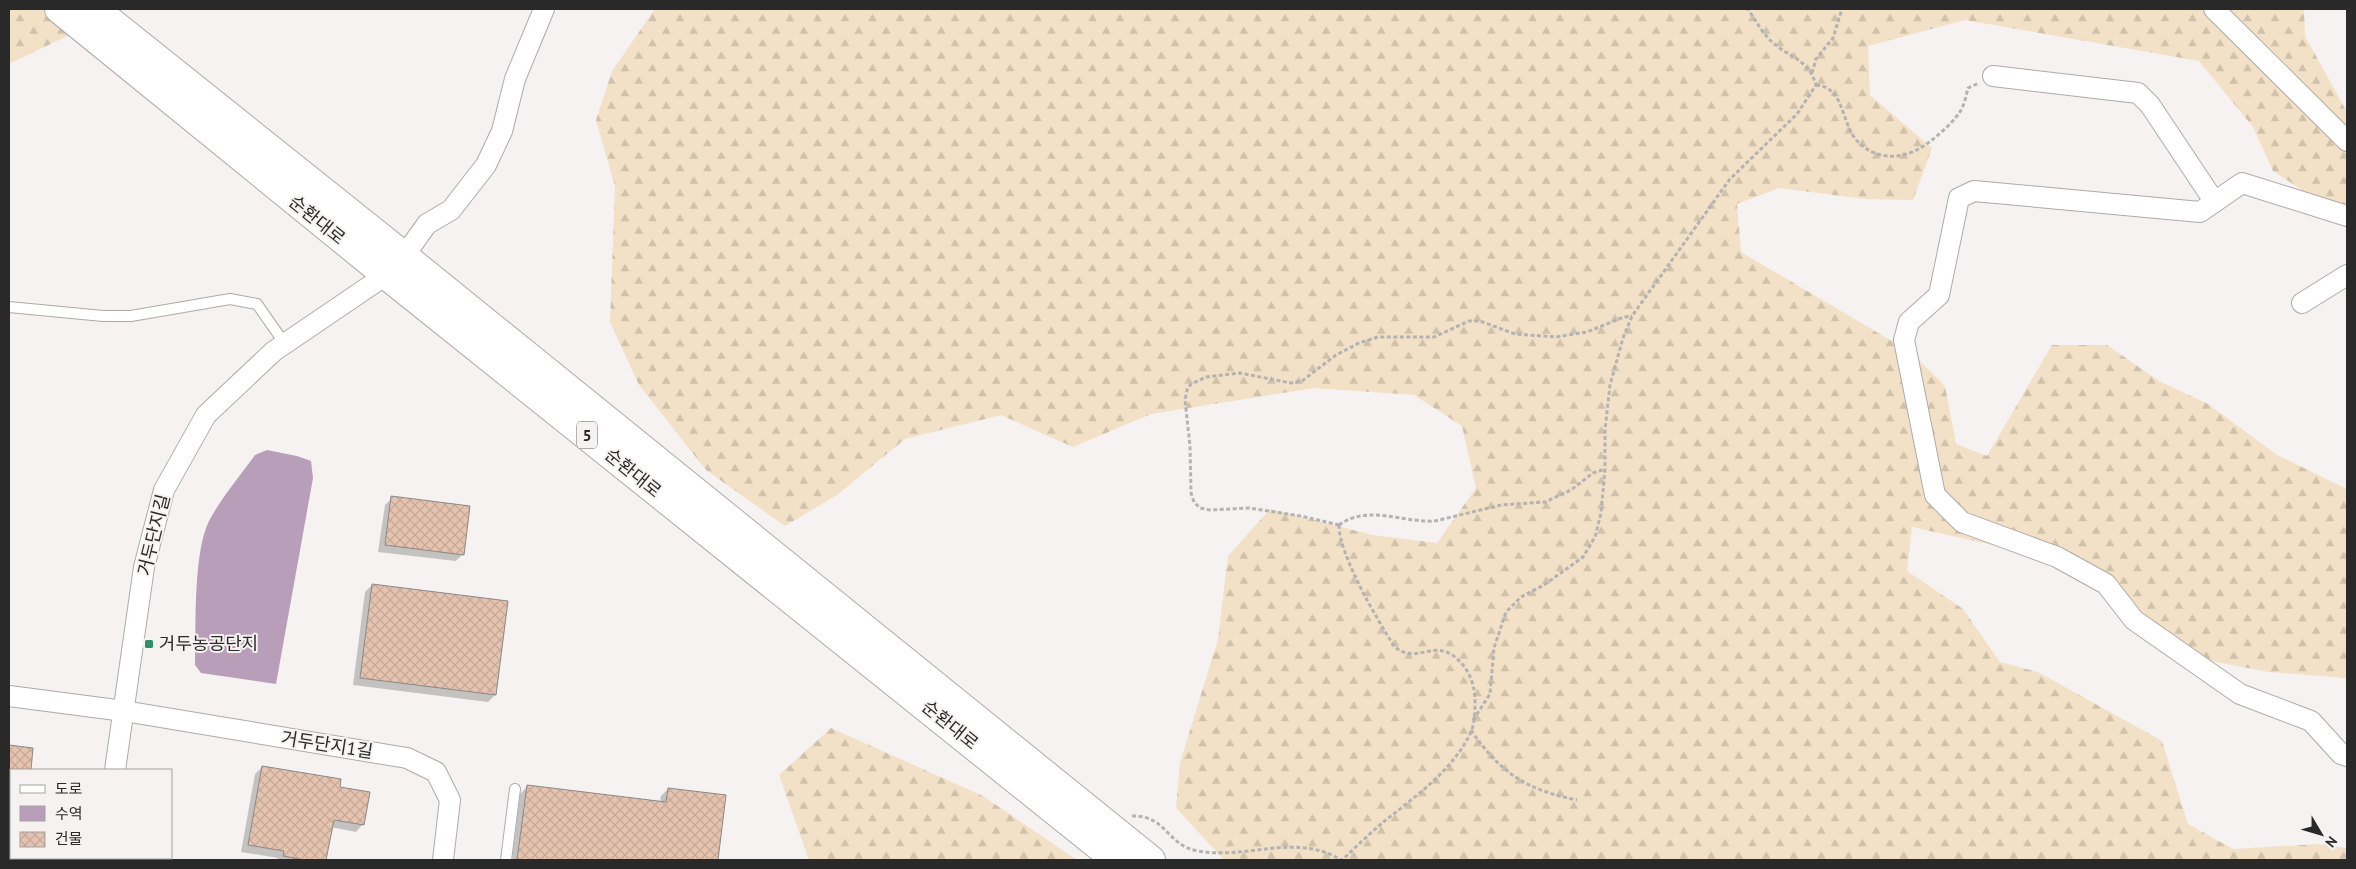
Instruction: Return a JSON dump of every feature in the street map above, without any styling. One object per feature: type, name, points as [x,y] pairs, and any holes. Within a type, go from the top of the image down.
[{"type":"main road","name":"순환대로","points":[[58,9],[386,275],[1116,860]]},
{"type":"main road","name":"순환대로","points":[[95,9],[404,256],[1151,860]]},
{"type":"street","name":"거두단지길","points":[[115,769],[144,567],[164,490],[206,415],[274,352],[386,275],[404,256],[428,224],[450,210],[486,165],[502,132],[515,80],[544,9]]},
{"type":"street","points":[[2214,9],[2347,141]]},
{"type":"street","points":[[1993,76],[2138,93],[2150,105],[2214,201]]},
{"type":"street","points":[[2347,216],[2242,183],[2200,212],[1974,191],[1959,198],[1939,295],[1909,322],[1904,340],[1935,495],[1962,522],[2057,556],[2106,584],[2134,620],[2240,694],[2311,721],[2341,754],[2347,756]]},
{"type":"street","points":[[2302,303],[2347,275]]},
{"type":"street","name":"거두단지1길","points":[[9,696],[124,711],[407,758],[436,772],[450,800],[443,860]]},
{"type":"lane","points":[[9,307],[103,316],[131,316],[230,300],[257,304],[285,344]]},
{"type":"lane","points":[[506,860],[515,789]]},
{"type":"path","points":[[1748,9],[1772,42],[1803,62],[1812,73],[1816,85]]},
{"type":"path","points":[[1812,73],[1816,59],[1833,38],[1842,9]]},
{"type":"path","points":[[1816,85],[1825,86],[1837,98],[1855,138],[1864,146],[1879,155],[1902,157],[1925,145],[1959,114],[1968,88],[1993,76]]},
{"type":"path","points":[[1473,720],[1490,694],[1494,648],[1506,612],[1521,597],[1568,570],[1589,548],[1598,527],[1605,469],[1606,412],[1610,385],[1623,338],[1632,316],[1730,179],[1797,114],[1816,85]]},
{"type":"path","points":[[1605,469],[1593,473],[1571,490],[1545,502],[1501,505],[1435,521],[1424,522],[1383,515],[1348,518],[1339,525],[1257,509],[1210,510],[1200,508],[1194,502],[1191,493],[1190,446],[1185,400],[1187,390],[1192,384],[1206,377],[1240,373],[1291,383],[1302,381],[1336,355],[1359,343],[1378,337],[1434,337],[1469,321],[1480,321],[1515,334],[1556,338],[1587,332],[1624,317],[1632,316]]},
{"type":"path","points":[[1124,819],[1147,816],[1155,820],[1186,848],[1198,851],[1221,853],[1303,846],[1322,850],[1342,860],[1382,823],[1435,781],[1457,754],[1471,730],[1473,720],[1474,692],[1468,671],[1455,656],[1440,649],[1412,655],[1401,652],[1394,646],[1350,565],[1339,535],[1339,525]]},
{"type":"path","points":[[1471,730],[1483,748],[1515,779],[1543,792],[1577,800]]},
{"type":"green space","points":[[9,9],[124,9],[9,64]]},
{"type":"green space","points":[[655,9],[2304,9],[2305,36],[2347,112],[2347,204],[2322,203],[2273,171],[2253,127],[2199,61],[1965,20],[1868,46],[1870,95],[1932,148],[1913,200],[1865,199],[1779,188],[1737,204],[1741,252],[1912,353],[1945,386],[1956,444],[1987,456],[2052,345],[2107,345],[2159,381],[2208,404],[2277,455],[2347,489],[2347,678],[2268,672],[2196,658],[2094,582],[2020,551],[1912,527],[1907,571],[1963,609],[2000,662],[2038,672],[2162,741],[2188,824],[2233,849],[2318,844],[2347,848],[2347,860],[1224,860],[1176,808],[1180,763],[1218,639],[1228,556],[1270,509],[1373,535],[1437,543],[1476,488],[1462,426],[1414,395],[1314,388],[1151,414],[1073,447],[1001,415],[905,439],[837,495],[785,526],[706,470],[639,385],[610,322],[615,186],[596,120],[612,71]]},
{"type":"green space","points":[[831,728],[983,796],[1077,860],[809,860],[779,775]]},
{"type":"water","points":[[267,450],[311,461],[313,478],[276,684],[201,673],[195,665],[196,591],[200,552],[204,535],[214,512],[231,487],[255,455]]},
{"type":"building","points":[[391,496],[470,506],[464,555],[385,545]]},
{"type":"building","points":[[372,584],[508,601],[496,695],[360,678]]},
{"type":"building","points":[[9,745],[33,748],[31,769],[9,770]]},
{"type":"building","points":[[262,766],[341,779],[340,787],[370,792],[364,825],[334,820],[326,860],[305,860],[283,856],[284,851],[248,845]]},
{"type":"building","points":[[527,785],[666,802],[668,788],[726,795],[718,860],[517,860]]},
{"type":"place","name":"거두농공단지","points":[[149,644]]}]
